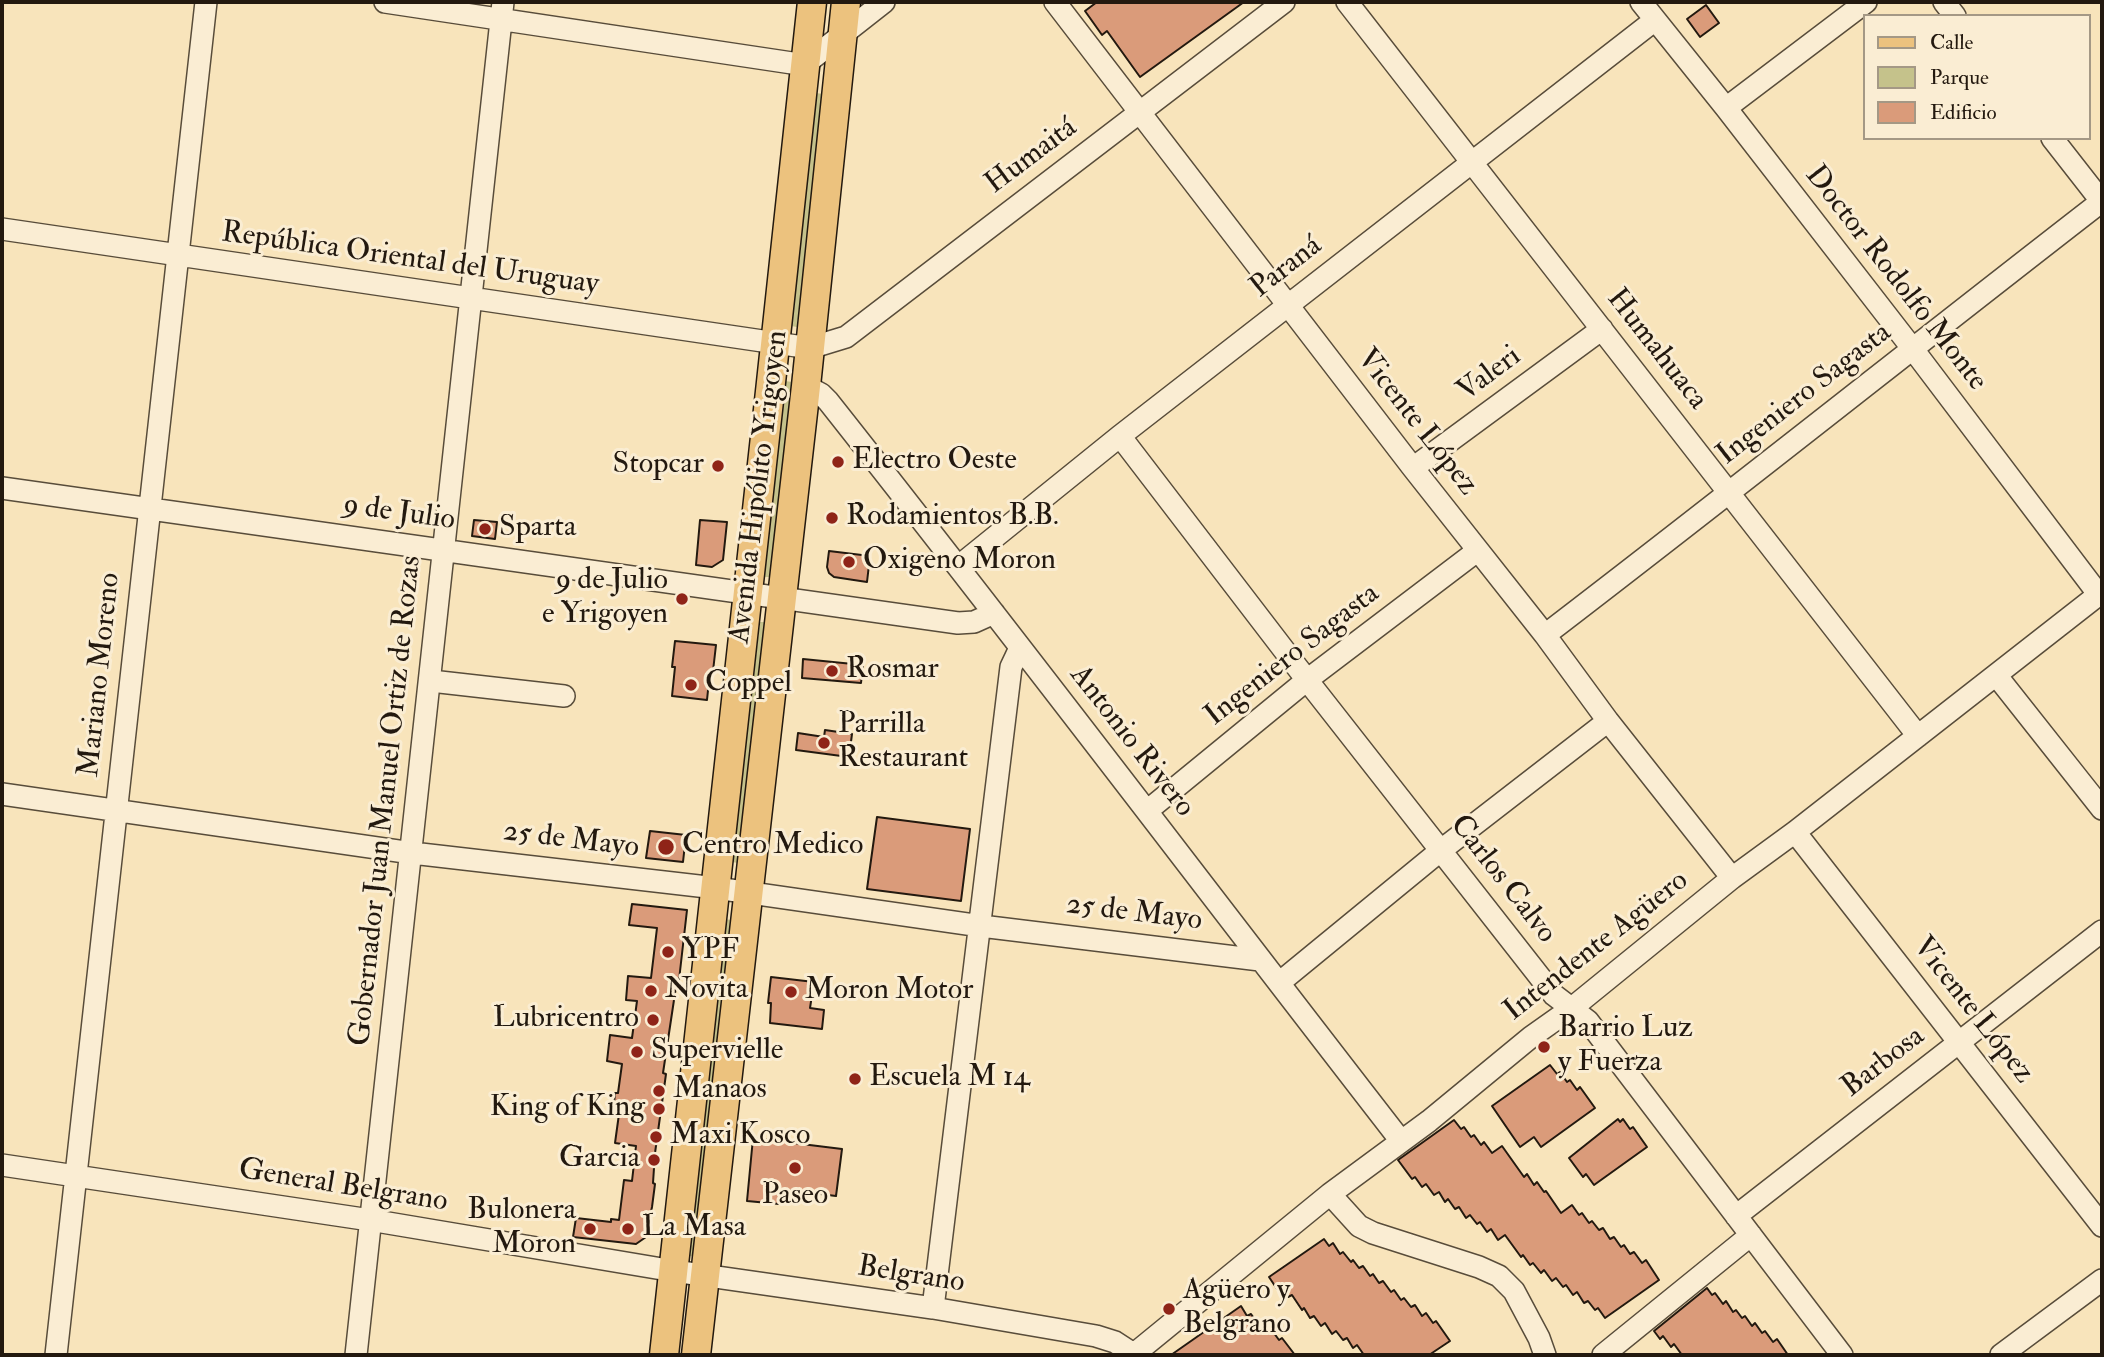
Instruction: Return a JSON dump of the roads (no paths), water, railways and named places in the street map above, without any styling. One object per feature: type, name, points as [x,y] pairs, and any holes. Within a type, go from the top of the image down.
[{"type":"main road","name":"Avenida Hipólito Yrigoyen","points":[[664,1355],[812,2]]},
{"type":"main road","name":"Avenida Hipólito Yrigoyen","points":[[696,1355],[806,386],[846,2]]},
{"type":"street","name":"Mariano Moreno","points":[[56,1355],[206,2]]},
{"type":"street","points":[[385,2],[503,11],[792,64],[805,64],[884,2]]},
{"type":"street","name":"Vicente López","points":[[1055,2],[1477,551],[1545,635],[1608,721],[1732,878]]},
{"type":"street","name":"Humaitá","points":[[810,348],[846,337],[1284,2]]},
{"type":"street","name":"Humahuaca","points":[[1348,2],[1918,736]]},
{"type":"street","name":"Doctor Rodolfo Monte","points":[[1641,2],[1726,108],[2100,593]]},
{"type":"street","points":[[1726,108],[1866,2]]},
{"type":"street","name":"Gobernador Juan Manuel Ortiz de Rozas","points":[[356,1355],[503,11]]},
{"type":"street","name":"Paraná","points":[[959,566],[1120,436],[1655,20]]},
{"type":"street","points":[[2054,140],[2102,202]]},
{"type":"street","name":"Ingeniero Sagasta","points":[[1545,635],[2102,202]]},
{"type":"street","name":"República Oriental del Uruguay","points":[[2,229],[810,348]]},
{"type":"street","name":"Valeri","points":[[1413,468],[1602,329]]},
{"type":"street","name":"Antonio Rivero","points":[[806,386],[828,401],[959,566],[1401,1141]]},
{"type":"street","name":"Carlos Calvo","points":[[1120,436],[1554,995],[1588,1021],[1842,1355]]},
{"type":"street","name":"9 de Julio","points":[[2,488],[958,623],[974,622],[994,613]]},
{"type":"street","name":"Ingeniero Sagasta","points":[[1147,811],[1307,680],[1477,551]]},
{"type":"street","name":"Intendente Agüero","points":[[1134,1355],[1330,1194],[1429,1121],[1732,878],[1795,832],[2100,593]]},
{"type":"street","points":[[933,1308],[1012,667],[1020,648]]},
{"type":"street","points":[[1996,675],[2102,809]]},
{"type":"street","points":[[431,681],[564,696]]},
{"type":"street","points":[[1279,983],[1440,851],[1608,721]]},
{"type":"street","name":"25 de Mayo","points":[[2,794],[412,853],[716,888],[981,926],[1260,960]]},
{"type":"street","name":"Vicente López","points":[[1795,832],[2102,1226]]},
{"type":"street","name":"Barbosa","points":[[1737,1216],[2102,932]]},
{"type":"street","name":"General Belgrano","points":[[2,1165],[370,1220],[674,1271]]},
{"type":"street","points":[[1330,1194],[1359,1226],[1373,1233],[1499,1276],[1514,1291],[1545,1355]]},
{"type":"street","points":[[1603,1355],[1751,1235]]},
{"type":"street","name":"Belgrano","points":[[674,1271],[933,1308],[1096,1336],[1115,1342],[1134,1355]]},
{"type":"street","points":[[2001,1355],[2102,1280]]},
{"type":"place","name":"Electro Oeste","points":[[838,462]]},
{"type":"place","name":"Stopcar","points":[[718,466]]},
{"type":"place","name":"Rodamientos B.B.","points":[[832,518]]},
{"type":"place","name":"Sparta","points":[[485,529]]},
{"type":"place","name":"Oxigeno Moron","points":[[849,562]]},
{"type":"place","name":"9 de Julio e Yrigoyen","points":[[682,599]]},
{"type":"place","name":"Rosmar","points":[[832,671]]},
{"type":"place","name":"Coppel","points":[[691,685]]},
{"type":"place","name":"Parrilla Restaurant","points":[[824,743]]},
{"type":"place","name":"Centro Medico","points":[[666,847]]},
{"type":"place","name":"YPF","points":[[668,952]]},
{"type":"place","name":"Novita","points":[[651,991]]},
{"type":"place","name":"Moron Motor","points":[[791,992]]},
{"type":"place","name":"Lubricentro","points":[[653,1020]]},
{"type":"place","name":"Barrio Luz y Fuerza","points":[[1544,1047]]},
{"type":"place","name":"Supervielle","points":[[637,1052]]},
{"type":"place","name":"Escuela M 14","points":[[855,1079]]},
{"type":"place","name":"Manaos","points":[[659,1091]]},
{"type":"place","name":"King of King","points":[[659,1109]]},
{"type":"place","name":"Maxi Kosco","points":[[656,1137]]},
{"type":"place","name":"Garcia","points":[[654,1160]]},
{"type":"place","name":"Paseo","points":[[795,1168]]},
{"type":"place","name":"Bulonera Moron","points":[[590,1229]]},
{"type":"place","name":"La Masa","points":[[628,1229]]},
{"type":"place","name":"Agüero y Belgrano","points":[[1169,1309]]}]
